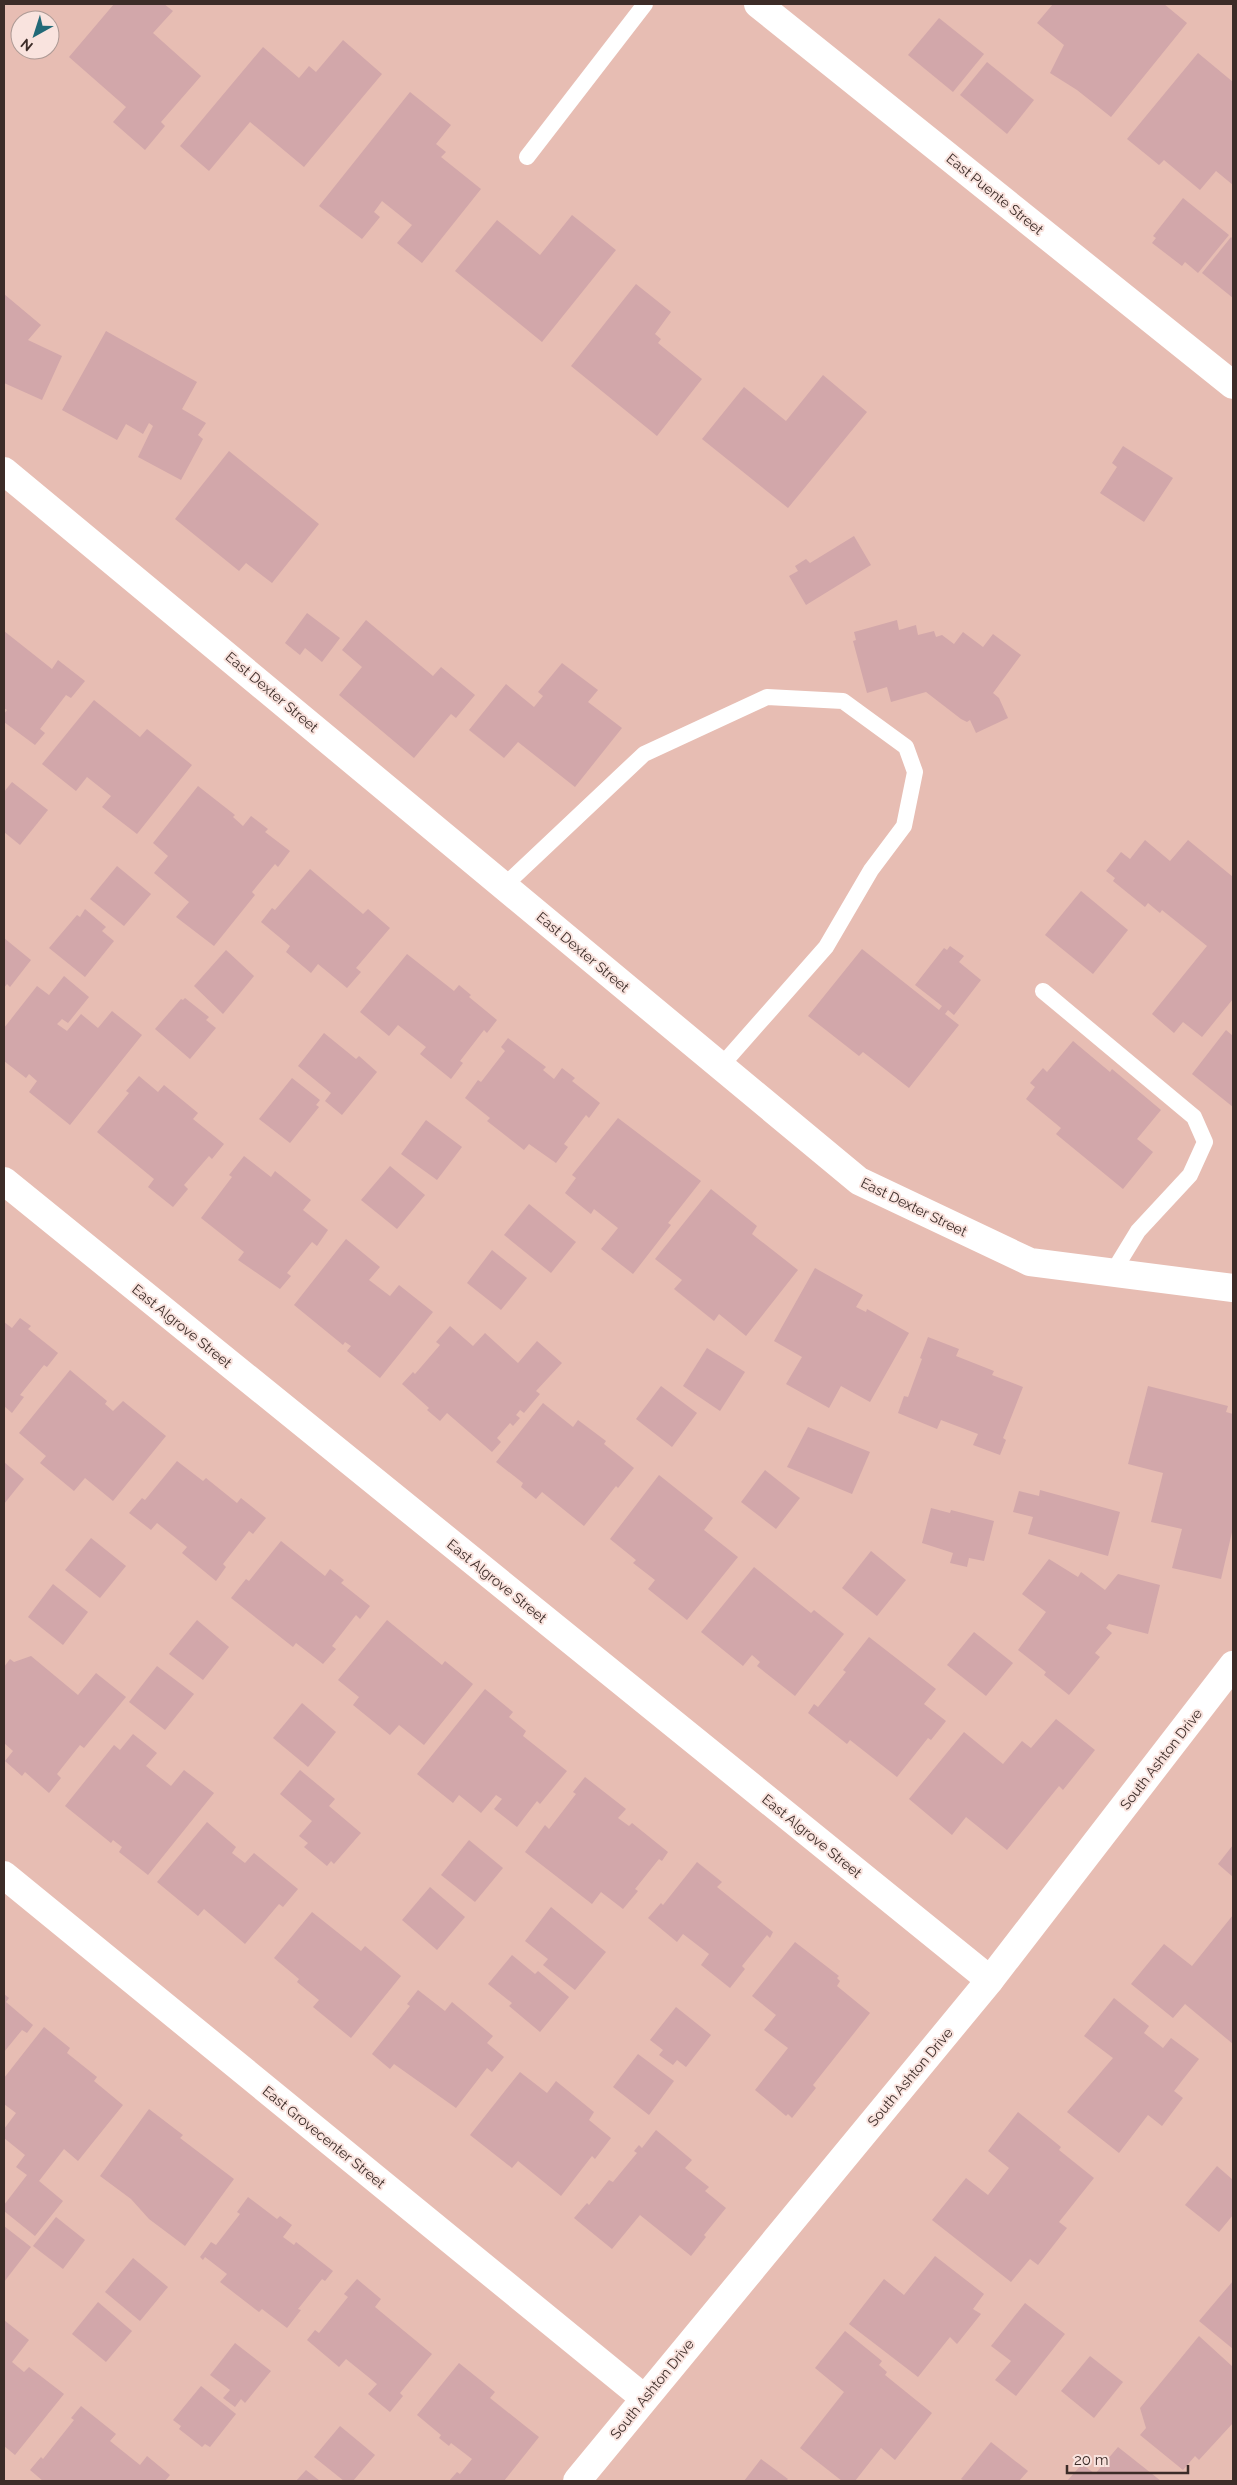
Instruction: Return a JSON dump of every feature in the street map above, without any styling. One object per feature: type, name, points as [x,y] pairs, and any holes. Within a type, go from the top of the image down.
[{"type":"street","name":"East Puente Street","points":[[758,4],[1233,385]]},
{"type":"street","name":"East Dexter Street","points":[[4,470],[859,1181],[1030,1262],[1233,1288]]},
{"type":"street","name":"East Algrove Street","points":[[4,1181],[990,1980]]},
{"type":"street","name":"South Ashton Drive","points":[[577,2481],[990,1980],[1233,1665]]},
{"type":"street","name":"East Grovecenter Street","points":[[4,1875],[644,2398]]},
{"type":"lane","points":[[528,157],[645,4]]},
{"type":"lane","points":[[504,886],[644,754],[766,697],[843,701],[906,747],[915,772],[904,826],[870,870],[826,947],[722,1066]]},
{"type":"lane","points":[[1043,991],[1194,1117],[1205,1142],[1190,1175],[1138,1231],[1113,1272]]},
{"type":"building","points":[[114,4],[164,4],[173,11],[153,33],[201,76],[161,122],[165,126],[145,150],[113,122],[126,107],[69,57]]},
{"type":"building","points":[[1053,4],[1164,4],[1187,23],[1111,117],[1077,90],[1050,73],[1064,45],[1037,23]]},
{"type":"building","points":[[939,18],[984,54],[953,92],[908,55]]},
{"type":"building","points":[[343,40],[382,74],[304,167],[250,122],[209,171],[180,146],[263,47],[299,78],[309,66],[316,72]]},
{"type":"building","points":[[1198,53],[1233,82],[1233,185],[1216,171],[1200,190],[1164,160],[1159,165],[1127,139]]},
{"type":"building","points":[[987,62],[1034,100],[1007,134],[960,95]]},
{"type":"building","points":[[410,92],[451,125],[436,144],[446,152],[441,157],[481,189],[422,263],[397,243],[412,225],[382,201],[374,212],[380,217],[362,239],[319,206]]},
{"type":"building","points":[[1183,198],[1229,235],[1198,273],[1185,262],[1182,266],[1152,243],[1156,238],[1153,236]]},
{"type":"building","points":[[572,215],[616,250],[542,342],[455,271],[497,220],[540,255]]},
{"type":"building","points":[[1231,237],[1233,239],[1233,298],[1202,273]]},
{"type":"building","points":[[636,284],[671,312],[655,334],[661,339],[658,343],[702,379],[657,436],[571,366]]},
{"type":"building","points":[[4,294],[41,325],[28,340],[62,356],[42,400],[4,383]]},
{"type":"building","points":[[106,331],[197,382],[182,409],[206,423],[198,435],[203,439],[181,480],[138,457],[153,426],[149,423],[143,434],[126,424],[117,440],[62,410]]},
{"type":"building","points":[[823,375],[867,412],[788,508],[702,439],[744,387],[786,421]]},
{"type":"building","points":[[1123,446],[1173,478],[1144,522],[1100,493],[1117,467],[1112,463]]},
{"type":"building","points":[[229,451],[319,524],[272,583],[246,563],[239,571],[175,519]]},
{"type":"building","points":[[854,536],[871,565],[806,605],[789,576],[798,571],[795,566],[806,559],[810,563]]},
{"type":"building","points":[[307,613],[340,638],[322,662],[305,648],[300,655],[285,643]]},
{"type":"building","points":[[366,620],[433,676],[441,667],[475,695],[456,718],[451,714],[414,758],[339,695],[362,667],[342,650]]},
{"type":"building","points":[[897,620],[899,630],[916,625],[918,635],[934,631],[936,637],[942,635],[954,644],[963,632],[983,647],[993,634],[1021,655],[993,693],[999,698],[1008,718],[976,733],[970,720],[967,722],[961,719],[926,692],[891,702],[887,687],[867,693],[853,641],[856,640],[854,632]]},
{"type":"building","points":[[4,631],[52,669],[58,660],[85,681],[71,698],[66,695],[40,729],[45,733],[35,745],[4,722],[4,714],[7,710],[4,708]]},
{"type":"building","points":[[562,663],[598,690],[588,702],[622,728],[575,787],[518,742],[504,758],[469,730],[506,684],[534,707],[543,696],[538,692]]},
{"type":"building","points":[[94,700],[140,737],[147,729],[192,765],[137,834],[102,807],[111,796],[87,777],[76,791],[42,764]]},
{"type":"building","points":[[12,782],[48,810],[20,845],[4,832],[4,792]]},
{"type":"building","points":[[198,786],[235,815],[233,817],[243,826],[251,816],[268,829],[265,832],[290,851],[278,867],[275,864],[252,892],[255,895],[214,946],[176,917],[189,902],[154,873],[168,856],[153,843]]},
{"type":"building","points":[[1145,840],[1170,861],[1188,840],[1233,877],[1233,999],[1202,1037],[1183,1022],[1174,1033],[1152,1014],[1207,946],[1162,910],[1160,913],[1148,903],[1145,907],[1113,881],[1115,878],[1106,871],[1121,852],[1130,859]]},
{"type":"building","points":[[117,866],[151,894],[124,926],[90,899]]},
{"type":"building","points":[[310,869],[363,914],[368,909],[390,928],[356,968],[361,972],[347,988],[318,964],[311,973],[286,952],[290,946],[261,922],[272,908],[275,910]]},
{"type":"building","points":[[1081,891],[1128,930],[1093,974],[1045,935]]},
{"type":"building","points":[[85,909],[106,927],[102,931],[114,941],[85,977],[49,948],[77,915],[80,917]]},
{"type":"building","points":[[4,938],[31,960],[10,987],[7,984],[4,988]]},
{"type":"building","points":[[950,946],[964,956],[959,962],[981,980],[954,1015],[948,1010],[945,1014],[959,1025],[909,1088],[863,1052],[859,1056],[808,1016],[862,949],[939,1010],[942,1006],[915,985],[944,948],[947,950]]},
{"type":"building","points":[[226,950],[254,976],[223,1014],[194,986]]},
{"type":"building","points":[[407,954],[454,991],[459,985],[471,995],[469,997],[497,1020],[487,1033],[484,1030],[460,1061],[463,1063],[451,1079],[420,1054],[426,1047],[398,1025],[389,1036],[360,1012]]},
{"type":"building","points":[[64,976],[89,997],[68,1023],[62,1019],[57,1024],[67,1031],[81,1014],[98,1028],[112,1011],[142,1035],[70,1125],[29,1092],[37,1081],[29,1074],[26,1078],[4,1061],[4,1028],[37,986],[49,995]]},
{"type":"building","points":[[185,998],[209,1017],[206,1020],[216,1028],[190,1059],[155,1029],[181,999]]},
{"type":"building","points":[[1226,1030],[1233,1036],[1233,1107],[1192,1074]]},
{"type":"building","points":[[324,1033],[356,1059],[359,1056],[377,1072],[342,1115],[325,1101],[331,1093],[298,1066]]},
{"type":"building","points":[[508,1038],[546,1067],[543,1070],[554,1079],[562,1068],[575,1078],[572,1081],[600,1103],[589,1118],[586,1115],[564,1144],[568,1147],[556,1163],[529,1144],[524,1150],[487,1121],[490,1118],[465,1098],[478,1080],[481,1082],[505,1051],[501,1047]]},
{"type":"building","points":[[1073,1041],[1110,1072],[1112,1069],[1161,1110],[1137,1139],[1153,1152],[1123,1189],[1056,1134],[1061,1128],[1026,1099],[1035,1087],[1030,1083],[1043,1068],[1047,1072]]},
{"type":"building","points":[[139,1076],[158,1092],[164,1085],[198,1113],[193,1119],[224,1144],[212,1159],[209,1156],[184,1185],[188,1189],[173,1207],[148,1187],[154,1179],[97,1132],[129,1093],[126,1091]]},
{"type":"building","points":[[292,1078],[320,1100],[316,1105],[319,1107],[290,1143],[259,1119]]},
{"type":"building","points":[[618,1118],[701,1181],[668,1223],[671,1225],[633,1274],[601,1249],[618,1228],[594,1209],[591,1214],[565,1193],[576,1178],[572,1175]]},
{"type":"building","points":[[426,1120],[462,1147],[437,1180],[401,1154]]},
{"type":"building","points":[[244,1156],[271,1177],[275,1171],[311,1200],[303,1210],[328,1230],[317,1246],[312,1242],[287,1273],[291,1276],[280,1289],[238,1260],[244,1252],[201,1218],[232,1177],[229,1175]]},
{"type":"building","points":[[390,1166],[425,1195],[397,1229],[361,1200]]},
{"type":"building","points":[[711,1189],[757,1226],[752,1234],[798,1270],[746,1336],[719,1314],[714,1321],[674,1289],[682,1280],[655,1259]]},
{"type":"building","points":[[529,1204],[576,1242],[551,1273],[504,1235]]},
{"type":"building","points":[[346,1239],[380,1267],[369,1280],[390,1296],[399,1285],[433,1312],[380,1378],[347,1351],[351,1346],[345,1342],[343,1345],[294,1305]]},
{"type":"building","points":[[492,1250],[527,1278],[501,1310],[467,1283]]},
{"type":"building","points":[[815,1268],[863,1295],[856,1307],[866,1312],[867,1309],[909,1333],[870,1402],[841,1386],[829,1408],[786,1384],[802,1357],[774,1341]]},
{"type":"building","points":[[20,1318],[31,1326],[28,1329],[58,1353],[47,1367],[44,1365],[20,1395],[24,1397],[12,1413],[4,1406],[4,1322],[12,1328]]},
{"type":"building","points":[[450,1326],[473,1346],[485,1333],[518,1363],[537,1341],[562,1363],[536,1391],[540,1394],[524,1413],[520,1410],[516,1415],[520,1418],[513,1426],[510,1423],[497,1438],[501,1442],[492,1452],[447,1413],[440,1421],[427,1410],[429,1408],[402,1384],[413,1372],[415,1374],[440,1345],[436,1342]]},
{"type":"building","points":[[928,1337],[959,1349],[956,1356],[994,1371],[992,1375],[1023,1387],[1003,1438],[1006,1440],[1000,1455],[973,1445],[978,1434],[941,1420],[937,1429],[898,1413],[904,1396],[908,1397]]},
{"type":"building","points":[[707,1348],[745,1372],[720,1411],[683,1386]]},
{"type":"building","points":[[70,1370],[107,1401],[105,1404],[113,1411],[123,1401],[166,1436],[113,1501],[85,1478],[74,1491],[40,1463],[46,1456],[19,1433]]},
{"type":"building","points":[[661,1386],[697,1413],[672,1447],[636,1419]]},
{"type":"building","points":[[1148,1386],[1228,1406],[1226,1412],[1233,1414],[1233,1528],[1221,1579],[1172,1568],[1182,1529],[1151,1522],[1163,1473],[1128,1464]]},
{"type":"building","points":[[543,1403],[573,1427],[578,1420],[606,1441],[604,1444],[634,1468],[618,1488],[616,1486],[584,1526],[542,1492],[536,1499],[521,1487],[523,1483],[496,1462]]},
{"type":"building","points":[[808,1427],[870,1452],[852,1494],[787,1467]]},
{"type":"building","points":[[177,1461],[203,1481],[206,1478],[237,1503],[241,1498],[266,1518],[253,1534],[249,1531],[223,1564],[226,1567],[216,1581],[182,1553],[187,1547],[157,1523],[151,1530],[129,1513],[142,1498],[145,1500]]},
{"type":"building","points":[[4,1462],[24,1479],[4,1504]]},
{"type":"building","points":[[765,1470],[800,1498],[776,1529],[741,1502]]},
{"type":"building","points":[[659,1475],[713,1518],[704,1530],[738,1557],[687,1620],[648,1589],[655,1580],[633,1563],[636,1560],[610,1539]]},
{"type":"building","points":[[1040,1490],[1120,1512],[1108,1556],[1028,1534],[1033,1517],[1013,1512],[1019,1491],[1039,1496]]},
{"type":"building","points":[[931,1508],[950,1513],[951,1510],[994,1521],[984,1561],[969,1558],[967,1567],[950,1563],[953,1553],[922,1543]]},
{"type":"building","points":[[91,1538],[126,1566],[100,1598],[65,1570]]},
{"type":"building","points":[[281,1541],[325,1576],[330,1569],[344,1580],[341,1583],[370,1606],[360,1619],[356,1615],[332,1646],[336,1649],[323,1664],[296,1643],[293,1647],[231,1598],[246,1579],[249,1581]]},
{"type":"building","points":[[871,1551],[906,1580],[877,1616],[842,1588]]},
{"type":"building","points":[[1049,1559],[1078,1577],[1081,1572],[1105,1590],[1118,1574],[1160,1585],[1148,1634],[1109,1624],[1106,1628],[1112,1633],[1095,1653],[1100,1657],[1069,1695],[1044,1675],[1046,1672],[1018,1650],[1046,1612],[1022,1594]]},
{"type":"building","points":[[754,1567],[811,1613],[814,1610],[844,1634],[795,1696],[757,1666],[760,1662],[752,1655],[743,1666],[701,1632]]},
{"type":"building","points":[[53,1584],[88,1612],[63,1645],[28,1617]]},
{"type":"building","points":[[197,1620],[229,1647],[203,1680],[169,1654]]},
{"type":"building","points":[[387,1620],[442,1665],[445,1661],[473,1684],[424,1745],[399,1725],[390,1735],[353,1705],[359,1697],[338,1680]]},
{"type":"building","points":[[974,1632],[1013,1663],[986,1696],[947,1665]]},
{"type":"building","points":[[869,1637],[936,1689],[924,1704],[946,1721],[931,1740],[928,1738],[897,1777],[850,1740],[847,1744],[808,1713],[814,1704],[818,1707],[846,1672],[843,1670]]},
{"type":"building","points":[[31,1656],[78,1695],[96,1673],[126,1697],[84,1748],[80,1745],[57,1774],[61,1778],[49,1793],[25,1772],[22,1776],[5,1761],[13,1751],[4,1743],[4,1667],[10,1659],[14,1662]]},
{"type":"building","points":[[157,1666],[194,1694],[165,1730],[129,1702]]},
{"type":"building","points":[[485,1689],[513,1712],[509,1717],[526,1731],[523,1736],[567,1771],[540,1804],[537,1801],[517,1827],[494,1809],[502,1799],[496,1795],[481,1813],[459,1795],[453,1803],[417,1774]]},
{"type":"building","points":[[302,1703],[336,1732],[308,1767],[273,1738]]},
{"type":"building","points":[[1056,1719],[1095,1750],[1063,1790],[1059,1786],[1007,1850],[966,1817],[952,1835],[909,1799],[964,1732],[1003,1764],[1022,1741],[1031,1748]]},
{"type":"building","points":[[133,1734],[157,1753],[146,1766],[171,1786],[184,1770],[214,1793],[148,1875],[119,1852],[122,1847],[113,1840],[111,1843],[65,1806],[114,1745],[120,1750]]},
{"type":"building","points":[[300,1770],[335,1799],[329,1806],[361,1833],[334,1864],[331,1861],[327,1866],[304,1847],[308,1843],[299,1836],[312,1821],[280,1794]]},
{"type":"building","points":[[585,1777],[626,1809],[618,1818],[629,1826],[632,1823],[668,1852],[662,1861],[659,1859],[635,1889],[638,1891],[623,1909],[601,1892],[592,1904],[525,1852],[545,1825],[549,1829],[576,1794],[573,1792]]},
{"type":"building","points":[[207,1822],[236,1847],[232,1853],[245,1863],[254,1853],[298,1889],[283,1907],[279,1904],[245,1944],[204,1909],[198,1916],[157,1882]]},
{"type":"building","points":[[469,1840],[503,1868],[475,1902],[441,1875]]},
{"type":"building","points":[[1233,1845],[1233,1877],[1218,1864]]},
{"type":"building","points":[[697,1862],[722,1882],[717,1887],[773,1932],[770,1938],[767,1935],[742,1966],[745,1969],[730,1988],[701,1965],[709,1954],[683,1934],[677,1942],[648,1918],[661,1903],[663,1905]]},
{"type":"building","points":[[430,1887],[465,1917],[437,1950],[402,1920]]},
{"type":"building","points":[[551,1907],[606,1952],[575,1990],[543,1965],[548,1959],[525,1941]]},
{"type":"building","points":[[312,1912],[361,1951],[365,1946],[401,1976],[351,2038],[313,2007],[319,2000],[297,1982],[299,1979],[274,1958]]},
{"type":"building","points":[[1233,1915],[1233,2044],[1185,2004],[1173,2018],[1131,1984],[1164,1944],[1192,1966]]},
{"type":"building","points":[[795,1942],[839,1976],[837,1978],[840,1981],[837,1986],[870,2013],[813,2085],[816,2088],[792,2118],[788,2114],[786,2116],[755,2090],[788,2048],[764,2030],[776,2015],[752,1996]]},
{"type":"building","points":[[512,1955],[535,1974],[538,1971],[569,1997],[540,2032],[509,2006],[512,2003],[488,1984]]},
{"type":"building","points":[[418,1990],[445,2011],[452,2002],[493,2036],[487,2043],[504,2057],[492,2072],[487,2068],[456,2108],[394,2064],[390,2069],[372,2054],[410,2006],[407,2004]]},
{"type":"building","points":[[4,1994],[9,1998],[6,2002],[33,2025],[27,2033],[22,2030],[4,2052]]},
{"type":"building","points":[[1114,1998],[1149,2026],[1144,2033],[1163,2048],[1171,2038],[1199,2059],[1174,2091],[1183,2098],[1162,2126],[1148,2115],[1119,2153],[1067,2112],[1113,2058],[1084,2036]]},
{"type":"building","points":[[676,2007],[711,2035],[686,2067],[677,2060],[673,2065],[659,2055],[663,2050],[650,2040]]},
{"type":"building","points":[[44,2027],[70,2048],[67,2053],[97,2077],[94,2081],[123,2105],[78,2161],[64,2149],[39,2181],[63,2201],[35,2236],[4,2211],[4,2205],[27,2175],[16,2167],[25,2155],[4,2138],[4,2129],[16,2113],[4,2104],[4,2078]]},
{"type":"building","points":[[638,2054],[674,2081],[649,2115],[613,2087]]},
{"type":"building","points":[[520,2072],[547,2093],[556,2081],[594,2112],[589,2120],[611,2138],[595,2159],[592,2156],[561,2196],[518,2161],[512,2168],[470,2135]]},
{"type":"building","points":[[149,2109],[183,2135],[180,2138],[234,2179],[185,2246],[149,2219],[131,2199],[100,2176]]},
{"type":"building","points":[[1018,2112],[1061,2147],[1059,2150],[1094,2178],[1059,2222],[1067,2228],[1038,2265],[1030,2259],[1011,2282],[932,2220],[966,2178],[988,2195],[1009,2168],[988,2151]]},
{"type":"building","points":[[656,2130],[692,2160],[685,2168],[709,2187],[705,2191],[726,2208],[704,2235],[706,2237],[691,2256],[640,2215],[612,2249],[574,2218],[587,2203],[589,2205],[609,2180],[613,2182],[637,2153],[634,2151],[639,2145],[642,2148]]},
{"type":"building","points":[[1217,2166],[1233,2180],[1233,2215],[1219,2232],[1185,2205]]},
{"type":"building","points":[[248,2197],[277,2219],[280,2216],[292,2225],[283,2237],[294,2245],[296,2242],[333,2271],[325,2281],[322,2279],[298,2309],[301,2310],[287,2328],[262,2309],[259,2312],[220,2282],[227,2274],[205,2257],[203,2260],[200,2257],[211,2242],[216,2245],[240,2214],[237,2212]]},
{"type":"building","points":[[56,2217],[85,2240],[63,2269],[33,2246]]},
{"type":"building","points":[[4,2226],[31,2247],[4,2282]]},
{"type":"building","points":[[935,2256],[984,2294],[973,2309],[981,2314],[957,2344],[950,2337],[918,2377],[849,2324],[884,2279],[904,2295]]},
{"type":"building","points":[[133,2258],[168,2287],[140,2321],[105,2292]]},
{"type":"building","points":[[357,2279],[381,2299],[375,2307],[432,2354],[400,2393],[403,2396],[390,2412],[368,2394],[377,2384],[346,2359],[339,2367],[307,2340],[315,2330],[319,2333],[348,2297],[344,2294]]},
{"type":"building","points":[[1233,2281],[1233,2349],[1199,2321]]},
{"type":"building","points":[[98,2302],[132,2331],[106,2362],[72,2334]]},
{"type":"building","points":[[1025,2303],[1065,2334],[1016,2396],[995,2380],[1011,2361],[991,2346]]},
{"type":"building","points":[[4,2320],[29,2340],[12,2362],[24,2372],[29,2367],[64,2394],[15,2455],[4,2446]]},
{"type":"building","points":[[845,2331],[882,2361],[879,2365],[887,2372],[885,2375],[932,2413],[895,2460],[881,2448],[855,2481],[842,2481],[800,2448],[844,2392],[815,2368]]},
{"type":"building","points":[[1199,2336],[1233,2367],[1233,2423],[1199,2460],[1195,2456],[1183,2470],[1140,2435],[1146,2428],[1140,2408]]},
{"type":"building","points":[[235,2343],[271,2371],[245,2403],[241,2399],[235,2407],[223,2398],[230,2390],[210,2375]]},
{"type":"building","points":[[1090,2356],[1123,2382],[1094,2418],[1061,2391]]},
{"type":"building","points":[[459,2363],[495,2392],[490,2398],[539,2437],[504,2481],[449,2481],[457,2472],[460,2474],[472,2459],[451,2443],[449,2446],[439,2438],[441,2435],[417,2415]]},
{"type":"building","points":[[201,2386],[236,2414],[210,2447],[205,2444],[202,2447],[179,2429],[181,2426],[173,2420]]},
{"type":"building","points":[[81,2406],[116,2434],[110,2441],[140,2465],[147,2456],[170,2475],[165,2481],[43,2481],[30,2470],[41,2457],[43,2459],[74,2420],[71,2418]]},
{"type":"building","points":[[340,2426],[375,2455],[353,2481],[344,2481],[314,2457]]},
{"type":"building","points":[[991,2442],[1028,2471],[1019,2481],[965,2481],[961,2479]]},
{"type":"building","points":[[1118,2447],[1161,2481],[1067,2481],[1082,2464],[1095,2474]]},
{"type":"building","points":[[761,2459],[788,2479],[786,2481],[744,2481]]},
{"type":"building","points":[[306,2470],[320,2481],[296,2481]]}]
